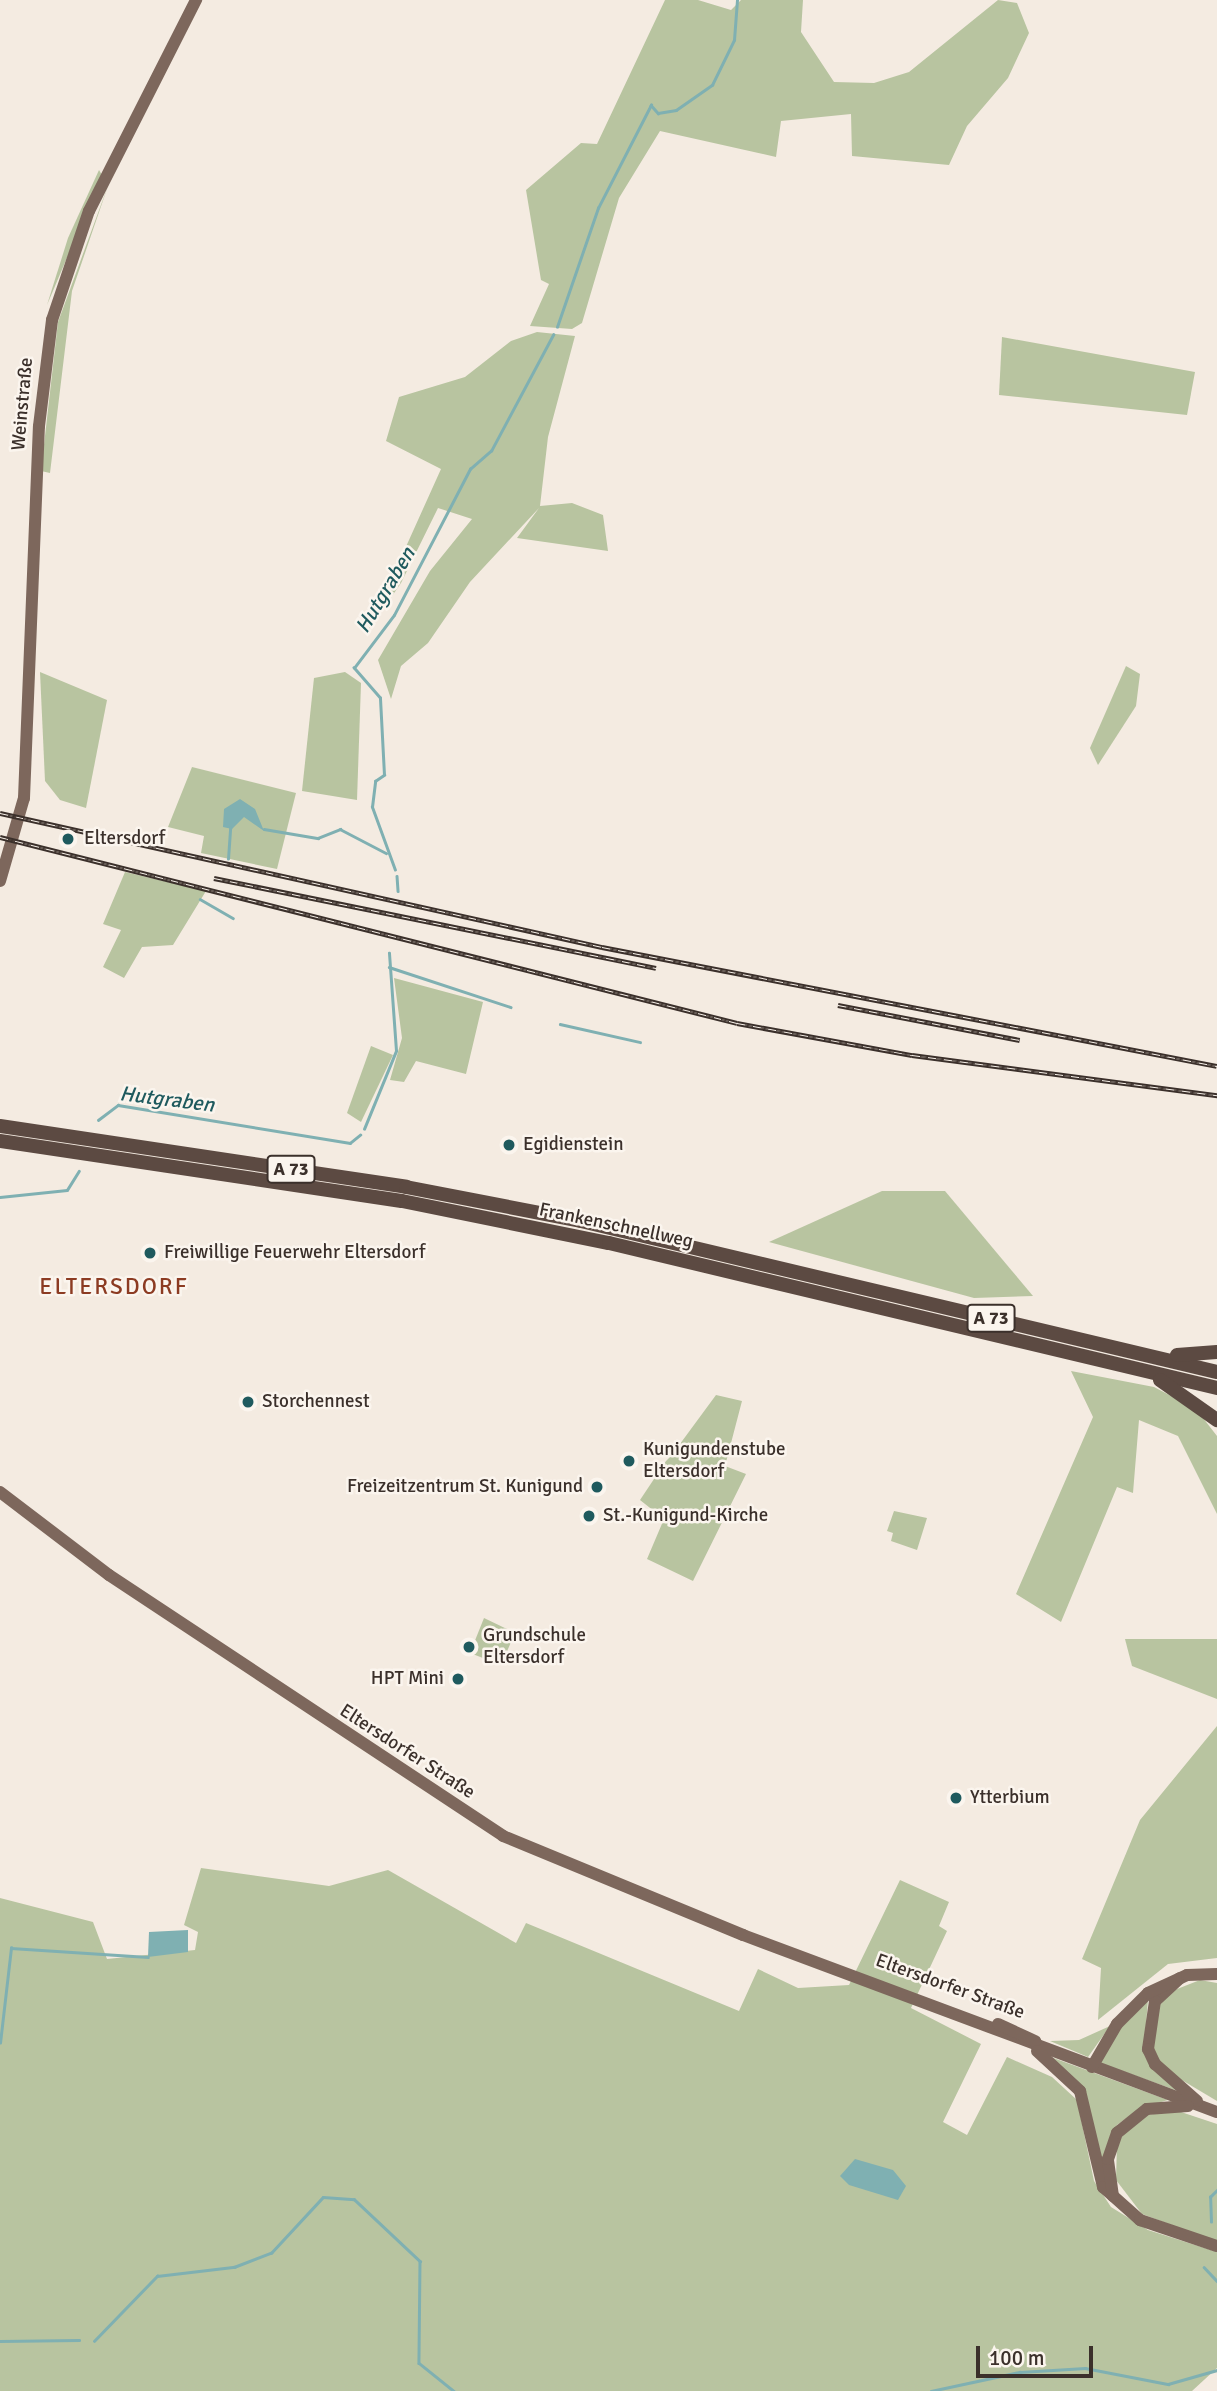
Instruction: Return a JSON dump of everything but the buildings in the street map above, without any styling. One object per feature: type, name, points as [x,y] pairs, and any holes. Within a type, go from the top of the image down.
[{"type":"highway","name":"Frankenschnellweg","points":[[0,1126],[405,1187],[581,1221],[1217,1372]]},
{"type":"highway","name":"Frankenschnellweg","points":[[0,1141],[402,1201],[622,1246],[1217,1388]]},
{"type":"highway","points":[[1129,1351],[1217,1353]]},
{"type":"highway","points":[[1140,1369],[1189,1395],[1217,1420]]},
{"type":"main road","name":"Weinstraße","points":[[0,881],[24,798],[38,436],[52,320],[89,211],[196,0]]},
{"type":"main road","name":"Eltersdorfer Straße","points":[[0,1492],[118,1582],[503,1836],[1028,2045],[1048,2049]]},
{"type":"main road","name":"Eltersdorfer Straße","points":[[836,1969],[943,2003],[1092,2067],[1211,2110]]},
{"type":"main road","points":[[1092,2067],[1127,2012],[1180,1978],[1217,1973]]},
{"type":"main road","points":[[1180,1978],[1155,2001],[1148,2049],[1170,2080],[1211,2110]]},
{"type":"main road","points":[[1028,2045],[1080,2091],[1096,2171],[1114,2198],[1140,2220],[1216,2246]]},
{"type":"main road","points":[[1114,2198],[1108,2159],[1126,2122],[1164,2105],[1211,2110]]},
{"type":"green space","points":[[665,0],[698,0],[731,10],[741,0],[803,0],[801,32],[834,82],[874,83],[909,72],[998,0],[1017,3],[1029,33],[1008,78],[967,126],[949,165],[852,156],[851,114],[781,121],[776,157],[660,131],[619,198],[582,323],[572,329],[530,326],[549,284],[541,280],[526,190],[581,143],[597,144]]},
{"type":"green space","points":[[99,170],[102,175],[47,305],[68,238]]},
{"type":"green space","points":[[109,183],[72,291],[50,473],[41,471],[58,322]]},
{"type":"green space","points":[[537,332],[575,336],[548,437],[540,506],[572,503],[603,515],[608,551],[517,538],[539,508],[470,582],[428,643],[401,666],[391,699],[378,660],[430,571],[472,519],[438,508],[401,583],[368,631],[441,469],[386,441],[399,397],[465,377],[511,341]]},
{"type":"green space","points":[[1002,337],[1195,372],[1187,415],[999,395]]},
{"type":"green space","points":[[1126,666],[1140,674],[1136,706],[1098,765],[1090,748]]},
{"type":"green space","points":[[40,672],[107,700],[86,808],[60,800],[45,781]]},
{"type":"green space","points":[[345,672],[361,683],[357,800],[302,791],[314,678]]},
{"type":"green space","points":[[192,767],[296,793],[277,869],[201,853],[204,836],[168,827]]},
{"type":"green space","points":[[125,872],[206,891],[173,945],[142,947],[124,978],[103,967],[121,930],[103,924]]},
{"type":"green space","points":[[394,978],[483,1002],[466,1074],[416,1061],[404,1082],[390,1080],[402,1038]]},
{"type":"green space","points":[[371,1046],[393,1055],[361,1122],[347,1113]]},
{"type":"green space","points":[[882,1191],[945,1191],[1033,1296],[974,1298],[769,1242]]},
{"type":"green space","points":[[1071,1371],[1154,1387],[1196,1409],[1217,1436],[1217,1514],[1178,1436],[1139,1420],[1133,1493],[1117,1487],[1061,1622],[1016,1594],[1093,1417]]},
{"type":"green space","points":[[716,1395],[742,1401],[725,1466],[746,1474],[693,1581],[647,1559],[664,1519],[640,1500],[666,1461],[675,1452],[682,1456],[677,1448]]},
{"type":"green space","points":[[894,1511],[927,1518],[917,1550],[891,1541],[893,1533],[887,1531]]},
{"type":"green space","points":[[484,1618],[515,1633],[501,1665],[470,1653]]},
{"type":"green space","points":[[1125,1639],[1217,1639],[1217,1699],[1132,1666]]},
{"type":"green space","points":[[1217,1726],[1217,1958],[1168,1964],[1098,2020],[1101,1968],[1082,1959],[1140,1820]]},
{"type":"green space","points":[[201,1868],[329,1886],[388,1870],[516,1943],[526,1923],[739,2011],[758,1969],[798,1988],[849,1985],[900,1880],[949,1902],[939,1926],[947,1931],[911,2008],[981,2044],[943,2122],[967,2135],[1007,2057],[1052,2077],[1077,2100],[1094,2181],[1111,2207],[1148,2230],[1217,2252],[1217,2368],[1192,2391],[0,2391],[0,1898],[93,1922],[107,1959],[195,1950],[198,1932],[184,1925]]},
{"type":"green space","points":[[1200,1980],[1217,1983],[1217,2101],[1165,2070],[1152,2048],[1157,2008],[1172,1991]]},
{"type":"green space","points":[[1148,1999],[1144,2052],[1178,2091],[1100,2063],[1113,2036]]},
{"type":"green space","points":[[1110,2026],[1088,2057],[1050,2041],[1079,2040]]},
{"type":"green space","points":[[1048,2056],[1168,2100],[1140,2108],[1117,2125],[1104,2169],[1084,2090]]},
{"type":"green space","points":[[1178,2111],[1217,2124],[1217,2242],[1142,2214],[1116,2180],[1117,2144],[1131,2124],[1146,2115]]},
{"type":"water","points":[[240,799],[255,809],[264,831],[244,817],[232,829],[223,827],[224,809]]},
{"type":"water","points":[[188,1930],[188,1952],[148,1957],[149,1932]]},
{"type":"water","points":[[855,2159],[893,2170],[906,2186],[898,2200],[849,2185],[840,2176]]},
{"type":"waterway","name":"Hutgraben","points":[[557,327],[598,208],[651,105],[658,113],[676,110],[712,85],[734,40],[737,0]]},
{"type":"waterway","name":"Hutgraben","points":[[395,870],[372,807],[375,781],[384,775],[380,698],[354,668],[394,615],[470,469],[491,451],[553,335]]},
{"type":"waterway","points":[[228,859],[230,828]]},
{"type":"waterway","points":[[264,829],[318,838],[340,829],[386,853]]},
{"type":"waterway","name":"Hutgraben","points":[[397,876],[398,891]]},
{"type":"waterway","points":[[200,899],[233,918]]},
{"type":"waterway","name":"Hutgraben","points":[[364,1129],[396,1051],[389,953]]},
{"type":"waterway","points":[[389,967],[511,1007]]},
{"type":"waterway","points":[[560,1024],[640,1042]]},
{"type":"waterway","name":"Hutgraben","points":[[98,1120],[118,1105],[350,1143],[360,1135]]},
{"type":"waterway","name":"Hutgraben","points":[[0,1197],[67,1190],[79,1171]]},
{"type":"waterway","points":[[0,2043],[11,1948],[148,1957]]},
{"type":"waterway","points":[[1211,2222],[1210,2197],[1217,2190]]},
{"type":"waterway","points":[[94,2341],[157,2276],[234,2267],[271,2253],[323,2197],[354,2199],[420,2261],[419,2363],[454,2391]]},
{"type":"waterway","points":[[1204,2267],[1217,2281]]},
{"type":"waterway","points":[[0,2341],[79,2340]]},
{"type":"waterway","points":[[931,2391],[1020,2372],[1085,2368],[1168,2384],[1217,2370]]},
{"type":"railway","points":[[0,813],[602,947],[1217,1066]]},
{"type":"railway","points":[[0,837],[737,1023],[912,1055],[1217,1095]]},
{"type":"railway","points":[[214,878],[656,968]]},
{"type":"railway","points":[[838,1005],[1020,1040]]},
{"type":"place","name":"Eltersdorf","points":[[68,839]]},
{"type":"place","name":"Egidienstein","points":[[509,1145]]},
{"type":"place","name":"Freiwillige Feuerwehr Eltersdorf","points":[[150,1253]]},
{"type":"place","name":"Storchennest","points":[[248,1402]]},
{"type":"place","name":"Kunigundenstube Eltersdorf","points":[[629,1461]]},
{"type":"place","name":"Freizeitzentrum St. Kunigund","points":[[597,1487]]},
{"type":"place","name":"St.-Kunigund-Kirche","points":[[589,1516]]},
{"type":"place","name":"Grundschule Eltersdorf","points":[[469,1647]]},
{"type":"place","name":"HPT Mini","points":[[458,1679]]},
{"type":"place","name":"Ytterbium","points":[[956,1798]]},
{"type":"district","name":"ELTERSDORF","points":[[114,1287]]}]
